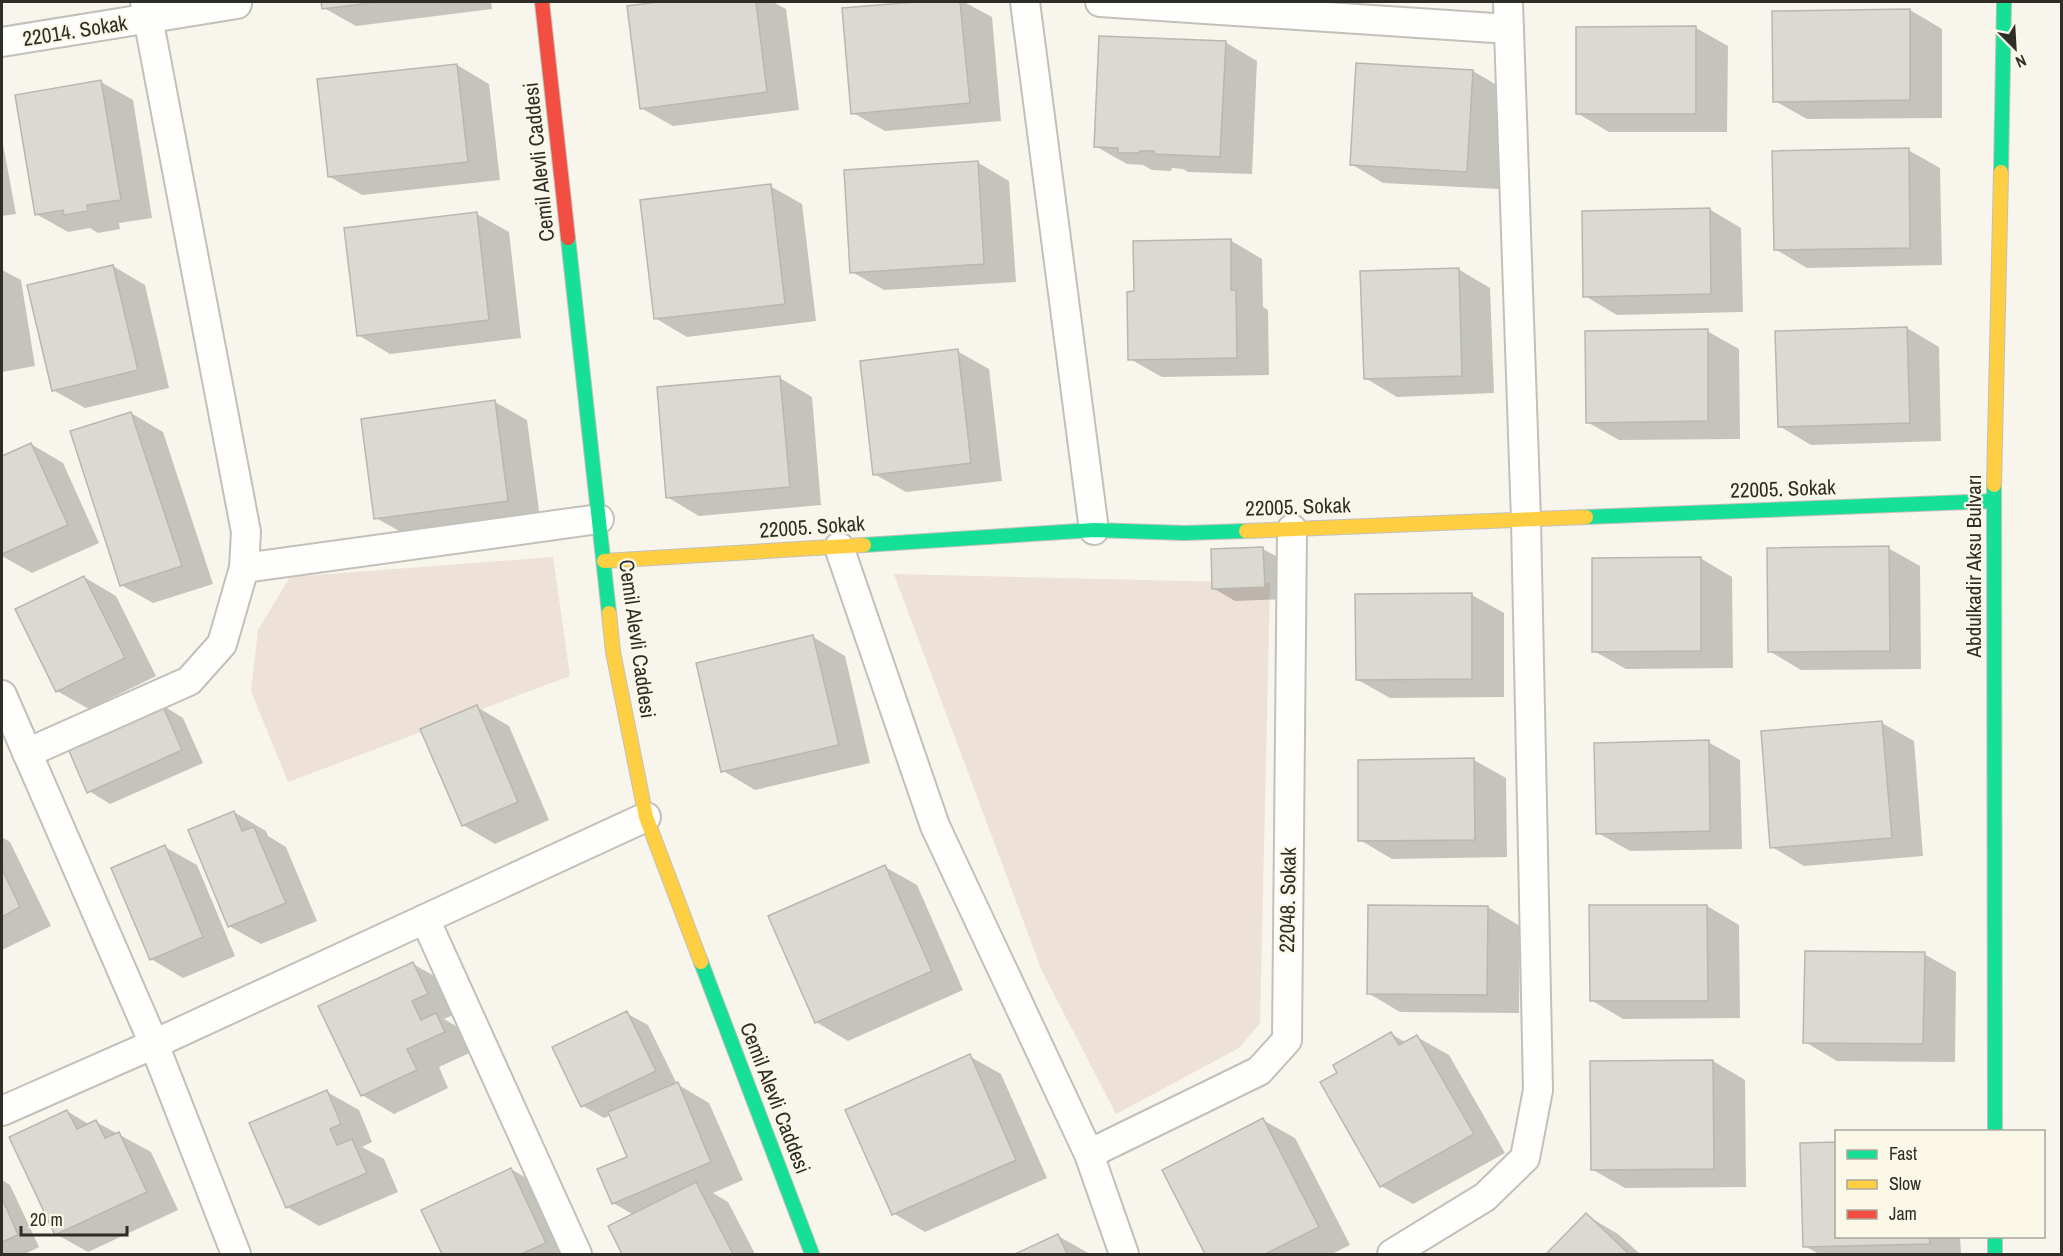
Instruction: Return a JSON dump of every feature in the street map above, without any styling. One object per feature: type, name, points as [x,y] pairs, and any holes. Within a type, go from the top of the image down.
[{"type":"street","name":"Cemil Alevli Caddesi","points":[[542,2],[613,652],[646,818],[812,1254]]},
{"type":"street","points":[[1025,2],[1094,530]]},
{"type":"street","points":[[1100,2],[1509,15],[1526,520],[1538,1090],[1525,1158],[1485,1197],[1397,1253]]},
{"type":"street","name":"Abdulkadir Aksu Bulvarı","points":[[1995,1130],[1994,501],[2004,2]]},
{"type":"street","name":"22014. Sokak","points":[[2,42],[147,10],[237,4]]},
{"type":"street","points":[[27,753],[189,681],[222,644],[244,568],[246,532],[147,10]]},
{"type":"street","name":"22005. Sokak","points":[[604,561],[1094,530],[1184,532],[1292,529],[1994,501]]},
{"type":"street","points":[[244,568],[599,519]]},
{"type":"street","name":"22048. Sokak","points":[[1089,1154],[1259,1071],[1287,1040],[1292,529]]},
{"type":"street","points":[[839,547],[935,826],[1089,1154],[1124,1254]]},
{"type":"street","points":[[2,695],[154,1044],[236,1254]]},
{"type":"street","points":[[2,1111],[154,1044],[646,818]]},
{"type":"street","points":[[425,919],[577,1254]]},
{"type":"street","points":[[1995,1238],[1995,1254]]},
{"type":"shaded area","points":[[553,557],[570,676],[288,782],[251,691],[258,630],[290,577]]},
{"type":"shaded area","points":[[894,574],[1270,583],[1260,1023],[1239,1048],[1116,1114],[1042,971]]},
{"type":"building","points":[[321,2],[379,2],[322,9]]},
{"type":"building","points":[[658,2],[756,2],[767,92],[640,109],[627,6]]},
{"type":"building","points":[[915,2],[960,2],[970,103],[851,114],[842,8]]},
{"type":"building","points":[[1910,9],[1910,100],[1773,102],[1772,11]]},
{"type":"building","points":[[1696,26],[1696,114],[1576,114],[1576,27]]},
{"type":"building","points":[[1099,36],[1226,41],[1220,157],[1154,154],[1154,151],[1118,153],[1118,148],[1094,147]]},
{"type":"building","points":[[1356,63],[1473,70],[1467,172],[1350,165]]},
{"type":"building","points":[[457,64],[468,162],[328,177],[317,79]]},
{"type":"building","points":[[101,80],[121,200],[87,205],[88,211],[64,215],[63,210],[35,215],[15,95]]},
{"type":"building","points":[[1909,148],[1910,248],[1774,250],[1772,151]]},
{"type":"building","points":[[978,161],[984,264],[850,273],[844,170]]},
{"type":"building","points":[[771,184],[785,304],[654,319],[640,200]]},
{"type":"building","points":[[1710,208],[1711,294],[1583,297],[1582,211]]},
{"type":"building","points":[[477,212],[489,320],[357,336],[344,228]]},
{"type":"building","points":[[1231,239],[1231,290],[1236,290],[1237,358],[1128,360],[1127,292],[1134,291],[1133,241]]},
{"type":"building","points":[[113,265],[138,370],[52,391],[27,285]]},
{"type":"building","points":[[1459,268],[1462,376],[1364,379],[1360,271]]},
{"type":"building","points":[[1907,327],[1910,423],[1778,427],[1775,331]]},
{"type":"building","points":[[1708,329],[1708,421],[1586,423],[1585,331]]},
{"type":"building","points":[[958,349],[971,463],[873,475],[860,361]]},
{"type":"building","points":[[780,376],[790,487],[666,498],[657,387]]},
{"type":"building","points":[[495,400],[508,501],[374,519],[361,419]]},
{"type":"building","points":[[131,412],[182,566],[120,586],[70,431]]},
{"type":"building","points":[[31,443],[68,525],[2,554],[2,456]]},
{"type":"building","points":[[1889,546],[1890,651],[1768,652],[1767,548]]},
{"type":"building","points":[[1263,547],[1265,587],[1212,589],[1211,549]]},
{"type":"building","points":[[1701,557],[1701,651],[1592,652],[1592,558]]},
{"type":"building","points":[[84,576],[125,658],[56,692],[15,609]]},
{"type":"building","points":[[1472,593],[1472,679],[1356,680],[1355,594]]},
{"type":"building","points":[[813,635],[839,745],[721,772],[696,663]]},
{"type":"building","points":[[162,704],[182,750],[87,793],[67,746]]},
{"type":"building","points":[[477,705],[518,802],[462,826],[420,729]]},
{"type":"building","points":[[1882,721],[1892,838],[1770,848],[1761,731]]},
{"type":"building","points":[[1709,740],[1710,831],[1596,834],[1594,743]]},
{"type":"building","points":[[1474,758],[1475,840],[1358,841],[1358,760]]},
{"type":"building","points":[[234,811],[242,831],[254,827],[286,903],[228,927],[188,830]]},
{"type":"building","points":[[165,845],[203,937],[150,960],[111,868]]},
{"type":"building","points":[[885,865],[932,971],[815,1023],[768,916]]},
{"type":"building","points":[[2,869],[20,907],[2,917]]},
{"type":"building","points":[[1368,905],[1488,906],[1487,995],[1367,994]]},
{"type":"building","points":[[1589,905],[1707,905],[1708,1001],[1590,1001]]},
{"type":"building","points":[[1805,951],[1925,952],[1923,1044],[1803,1043]]},
{"type":"building","points":[[413,962],[428,994],[412,1001],[421,1020],[436,1013],[445,1032],[407,1049],[417,1070],[361,1096],[318,1006]]},
{"type":"building","points":[[627,1011],[656,1071],[581,1107],[552,1047]]},
{"type":"building","points":[[1391,1032],[1399,1045],[1417,1035],[1474,1134],[1380,1187],[1320,1082],[1337,1073],[1333,1065]]},
{"type":"building","points":[[970,1054],[1016,1160],[892,1215],[845,1110]]},
{"type":"building","points":[[1713,1060],[1714,1169],[1591,1170],[1590,1061]]},
{"type":"building","points":[[678,1082],[711,1162],[612,1204],[597,1169],[627,1157],[608,1112]]},
{"type":"building","points":[[327,1090],[341,1124],[330,1129],[337,1145],[352,1139],[367,1173],[286,1208],[249,1123]]},
{"type":"building","points":[[67,1110],[77,1129],[96,1120],[105,1138],[119,1132],[147,1192],[55,1235],[9,1137]]},
{"type":"building","points":[[1263,1118],[1319,1227],[1265,1254],[1205,1254],[1162,1170]]},
{"type":"building","points":[[1835,1142],[1835,1238],[1929,1238],[1930,1244],[1803,1247],[1800,1143]]},
{"type":"building","points":[[511,1168],[546,1243],[521,1254],[442,1254],[421,1210]]},
{"type":"building","points":[[696,1182],[733,1254],[622,1254],[608,1226]]},
{"type":"building","points":[[2,1198],[18,1235],[2,1242]]},
{"type":"building","points":[[1586,1213],[1629,1254],[1546,1254]]},
{"type":"building","points":[[1058,1234],[1067,1254],[1015,1254]]},
{"type":"traffic: fast","points":[[2001,172],[2004,2]]},
{"type":"traffic: fast","points":[[568,238],[609,613]]},
{"type":"traffic: fast","points":[[1994,485],[1995,1130]]},
{"type":"traffic: fast","points":[[1586,517],[1994,501]]},
{"type":"traffic: fast","points":[[864,545],[1094,530],[1184,533],[1246,531]]},
{"type":"traffic: fast","points":[[701,962],[812,1254]]},
{"type":"traffic: fast","points":[[1995,1238],[1995,1254]]},
{"type":"traffic: slow","points":[[1994,485],[2001,172]]},
{"type":"traffic: slow","points":[[1246,531],[1586,517]]},
{"type":"traffic: slow","points":[[604,561],[864,545]]},
{"type":"traffic: slow","points":[[609,613],[613,652],[646,817],[701,962]]},
{"type":"traffic: jam","points":[[542,2],[568,238]]}]
